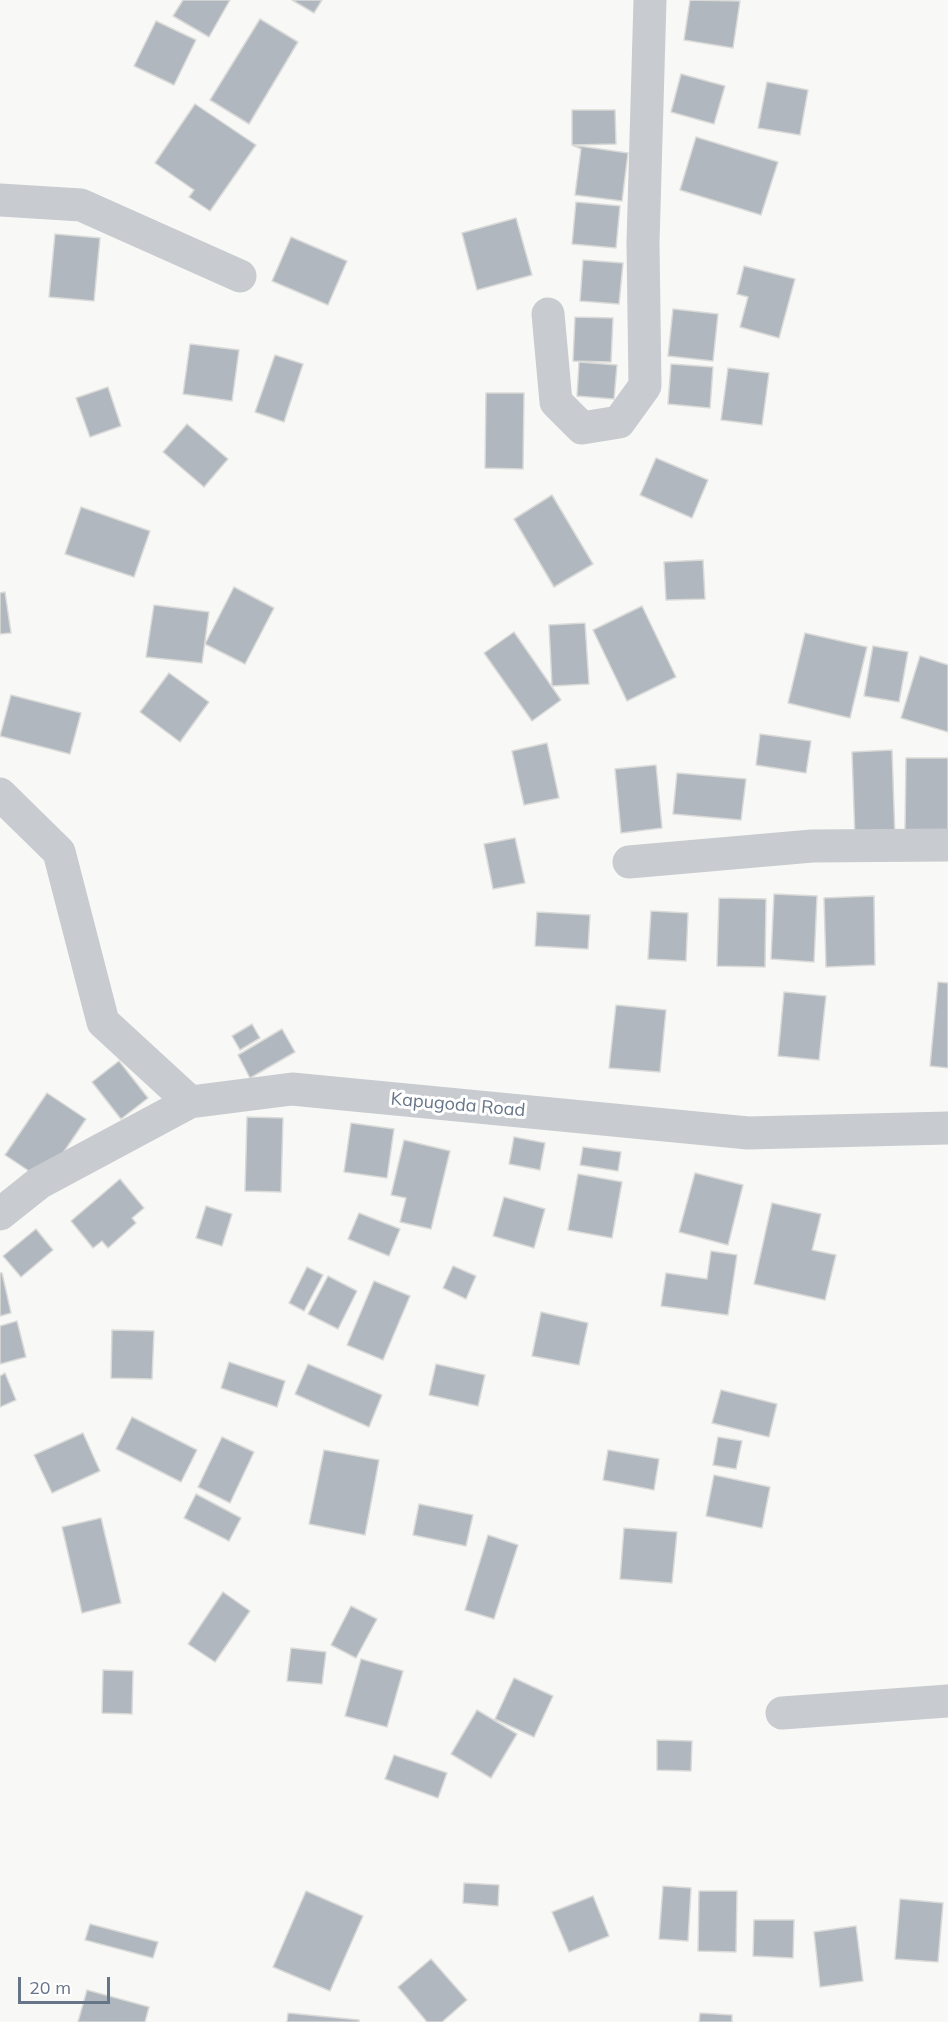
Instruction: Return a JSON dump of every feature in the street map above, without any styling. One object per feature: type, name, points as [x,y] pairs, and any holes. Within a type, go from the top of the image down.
[{"type":"street","points":[[548,314],[556,402],[582,428],[619,422],[645,386],[643,243],[650,0]]},
{"type":"street","points":[[0,200],[81,205],[240,276]]},
{"type":"street","points":[[0,794],[59,852],[103,1022],[190,1102]]},
{"type":"street","points":[[629,862],[812,846],[948,845]]},
{"type":"street","name":"Kapugoda Road","points":[[0,1214],[39,1183],[190,1102],[292,1089],[748,1132],[948,1128]]},
{"type":"street","points":[[782,1713],[948,1701]]},
{"type":"building","points":[[183,0],[230,0],[209,37],[173,16]]},
{"type":"building","points":[[292,0],[322,0],[314,13]]},
{"type":"building","points":[[690,0],[740,1],[733,48],[684,40]]},
{"type":"building","points":[[260,19],[298,42],[249,124],[210,100]]},
{"type":"building","points":[[156,21],[196,40],[174,85],[134,66]]},
{"type":"building","points":[[681,74],[725,86],[714,124],[671,112]]},
{"type":"building","points":[[767,82],[808,90],[800,135],[758,128]]},
{"type":"building","points":[[195,104],[256,145],[210,211],[189,197],[194,190],[155,163]]},
{"type":"building","points":[[572,110],[615,110],[616,144],[572,145]]},
{"type":"building","points":[[696,137],[778,162],[761,215],[680,190]]},
{"type":"building","points":[[572,145],[628,153],[622,201],[575,195],[581,149]]},
{"type":"building","points":[[576,202],[620,206],[616,248],[572,244]]},
{"type":"building","points":[[516,218],[532,275],[477,290],[462,233]]},
{"type":"building","points":[[55,234],[100,238],[94,301],[49,297]]},
{"type":"building","points":[[291,237],[347,261],[328,305],[272,281]]},
{"type":"building","points":[[583,260],[623,263],[619,304],[580,301]]},
{"type":"building","points":[[744,266],[795,279],[779,338],[740,327],[748,297],[737,294]]},
{"type":"building","points":[[673,309],[718,314],[713,361],[668,356]]},
{"type":"building","points":[[575,317],[613,318],[611,362],[573,361]]},
{"type":"building","points":[[190,344],[239,350],[232,401],[183,394]]},
{"type":"building","points":[[275,355],[303,364],[284,422],[255,412]]},
{"type":"building","points":[[579,362],[617,365],[614,399],[577,396]]},
{"type":"building","points":[[671,364],[713,367],[710,408],[668,404]]},
{"type":"building","points":[[728,368],[769,373],[762,425],[721,420]]},
{"type":"building","points":[[108,387],[121,426],[90,437],[76,398]]},
{"type":"building","points":[[486,393],[524,393],[523,469],[485,468]]},
{"type":"building","points":[[187,424],[228,459],[204,487],[163,452]]},
{"type":"building","points":[[656,458],[708,480],[692,518],[640,495]]},
{"type":"building","points":[[552,495],[593,564],[554,587],[514,519]]},
{"type":"building","points":[[81,507],[150,531],[134,577],[65,554]]},
{"type":"building","points":[[703,560],[705,599],[666,600],[664,562]]},
{"type":"building","points":[[234,587],[274,608],[245,664],[205,644]]},
{"type":"building","points":[[5,592],[11,633],[0,634],[0,593]]},
{"type":"building","points":[[154,605],[209,612],[202,663],[146,657]]},
{"type":"building","points":[[642,606],[676,677],[627,701],[593,630]]},
{"type":"building","points":[[585,623],[589,684],[552,686],[549,625]]},
{"type":"building","points":[[514,632],[561,700],[532,721],[484,653]]},
{"type":"building","points":[[805,633],[867,647],[850,718],[788,703]]},
{"type":"building","points":[[873,646],[908,652],[899,702],[864,696]]},
{"type":"building","points":[[920,656],[948,665],[948,732],[901,718]]},
{"type":"building","points":[[169,673],[209,702],[180,742],[140,712]]},
{"type":"building","points":[[11,695],[81,713],[70,754],[0,736]]},
{"type":"building","points":[[760,734],[811,741],[806,773],[756,765]]},
{"type":"building","points":[[547,743],[559,798],[524,805],[512,751]]},
{"type":"building","points":[[892,750],[895,838],[855,840],[852,752]]},
{"type":"building","points":[[906,758],[948,758],[948,830],[905,830]]},
{"type":"building","points":[[656,765],[662,828],[621,833],[615,769]]},
{"type":"building","points":[[677,773],[746,779],[741,820],[673,814]]},
{"type":"building","points":[[515,838],[525,883],[493,889],[484,844]]},
{"type":"building","points":[[774,894],[817,896],[814,962],[771,959]]},
{"type":"building","points":[[874,896],[875,965],[826,967],[824,898]]},
{"type":"building","points":[[719,898],[766,899],[765,967],[717,966]]},
{"type":"building","points":[[651,911],[688,913],[686,961],[648,959]]},
{"type":"building","points":[[537,912],[590,915],[588,949],[535,946]]},
{"type":"building","points":[[938,982],[948,983],[948,1068],[930,1066]]},
{"type":"building","points":[[784,992],[826,996],[819,1060],[778,1056]]},
{"type":"building","points":[[616,1005],[666,1010],[660,1072],[609,1068]]},
{"type":"building","points":[[252,1024],[260,1038],[240,1050],[232,1036]]},
{"type":"building","points":[[282,1029],[295,1052],[250,1078],[238,1055]]},
{"type":"building","points":[[119,1061],[148,1098],[121,1119],[92,1082]]},
{"type":"building","points":[[47,1093],[86,1119],[44,1181],[5,1155]]},
{"type":"building","points":[[247,1117],[283,1118],[281,1192],[245,1191]]},
{"type":"building","points":[[351,1123],[394,1129],[387,1178],[344,1172]]},
{"type":"building","points":[[514,1137],[545,1143],[540,1170],[509,1164]]},
{"type":"building","points":[[404,1140],[450,1151],[431,1229],[400,1222],[406,1198],[391,1195]]},
{"type":"building","points":[[583,1147],[621,1152],[618,1171],[580,1165]]},
{"type":"building","points":[[695,1173],[743,1185],[728,1245],[679,1232]]},
{"type":"building","points":[[578,1174],[622,1182],[612,1238],[568,1230]]},
{"type":"building","points":[[120,1179],[144,1208],[132,1218],[136,1223],[108,1248],[102,1241],[93,1248],[71,1221]]},
{"type":"building","points":[[504,1197],[545,1209],[534,1248],[493,1236]]},
{"type":"building","points":[[772,1203],[821,1214],[812,1250],[836,1255],[825,1300],[754,1284]]},
{"type":"building","points":[[206,1206],[232,1214],[222,1246],[196,1238]]},
{"type":"building","points":[[359,1213],[400,1229],[389,1256],[348,1239]]},
{"type":"building","points":[[36,1229],[53,1250],[21,1277],[3,1256]]},
{"type":"building","points":[[711,1251],[737,1255],[728,1315],[661,1306],[666,1273],[707,1279]]},
{"type":"building","points":[[453,1266],[476,1276],[466,1299],[443,1288]]},
{"type":"building","points":[[307,1267],[323,1275],[304,1311],[289,1303]]},
{"type":"building","points":[[0,1273],[2,1273],[11,1313],[0,1316]]},
{"type":"building","points":[[328,1276],[357,1291],[338,1329],[308,1314]]},
{"type":"building","points":[[374,1281],[410,1296],[383,1360],[347,1345]]},
{"type":"building","points":[[541,1312],[588,1323],[579,1365],[532,1356]]},
{"type":"building","points":[[17,1321],[26,1357],[0,1364],[0,1326]]},
{"type":"building","points":[[112,1330],[154,1331],[152,1379],[111,1378]]},
{"type":"building","points":[[229,1362],[285,1381],[277,1407],[221,1388]]},
{"type":"building","points":[[308,1364],[382,1395],[369,1427],[295,1394]]},
{"type":"building","points":[[436,1364],[485,1375],[478,1406],[429,1395]]},
{"type":"building","points":[[5,1373],[16,1400],[0,1407],[0,1376]]},
{"type":"building","points":[[721,1390],[777,1404],[769,1437],[712,1423]]},
{"type":"building","points":[[132,1417],[197,1450],[181,1482],[116,1449]]},
{"type":"building","points":[[83,1433],[100,1471],[52,1493],[34,1455]]},
{"type":"building","points":[[222,1437],[254,1452],[230,1503],[198,1487]]},
{"type":"building","points":[[718,1437],[742,1441],[736,1469],[713,1465]]},
{"type":"building","points":[[324,1450],[379,1460],[365,1535],[309,1524]]},
{"type":"building","points":[[608,1450],[659,1459],[654,1490],[603,1480]]},
{"type":"building","points":[[714,1475],[770,1487],[762,1528],[706,1516]]},
{"type":"building","points":[[196,1494],[241,1518],[229,1541],[184,1518]]},
{"type":"building","points":[[419,1504],[473,1515],[466,1546],[413,1535]]},
{"type":"building","points":[[101,1518],[121,1603],[82,1613],[62,1527]]},
{"type":"building","points":[[624,1528],[677,1532],[672,1583],[620,1579]]},
{"type":"building","points":[[488,1535],[518,1545],[494,1619],[465,1610]]},
{"type":"building","points":[[223,1592],[250,1611],[215,1662],[188,1644]]},
{"type":"building","points":[[351,1606],[377,1619],[356,1658],[331,1645]]},
{"type":"building","points":[[291,1648],[326,1652],[322,1684],[287,1681]]},
{"type":"building","points":[[361,1659],[403,1671],[387,1727],[345,1716]]},
{"type":"building","points":[[103,1670],[133,1671],[132,1714],[102,1713]]},
{"type":"building","points":[[514,1678],[553,1696],[534,1737],[495,1719]]},
{"type":"building","points":[[477,1710],[517,1734],[491,1778],[451,1754]]},
{"type":"building","points":[[657,1740],[692,1741],[691,1771],[657,1770]]},
{"type":"building","points":[[394,1755],[447,1773],[438,1798],[385,1779]]},
{"type":"building","points":[[464,1883],[499,1885],[498,1906],[463,1903]]},
{"type":"building","points":[[663,1886],[691,1888],[688,1941],[659,1939]]},
{"type":"building","points":[[306,1891],[363,1916],[330,1991],[273,1967]]},
{"type":"building","points":[[699,1891],[737,1891],[736,1952],[698,1951]]},
{"type":"building","points":[[593,1896],[609,1936],[569,1952],[552,1912]]},
{"type":"building","points":[[900,1899],[943,1903],[938,1962],[895,1959]]},
{"type":"building","points":[[754,1920],[794,1920],[793,1958],[753,1956]]},
{"type":"building","points":[[90,1924],[158,1942],[153,1958],[85,1940]]},
{"type":"building","points":[[856,1926],[863,1981],[820,1987],[814,1932]]},
{"type":"building","points":[[431,1959],[467,2000],[442,2022],[427,2022],[398,1987]]},
{"type":"building","points":[[87,1990],[149,2007],[145,2022],[78,2022]]},
{"type":"building","points":[[288,2013],[359,2020],[359,2022],[287,2022]]},
{"type":"building","points":[[700,2013],[732,2015],[732,2022],[699,2022]]}]
